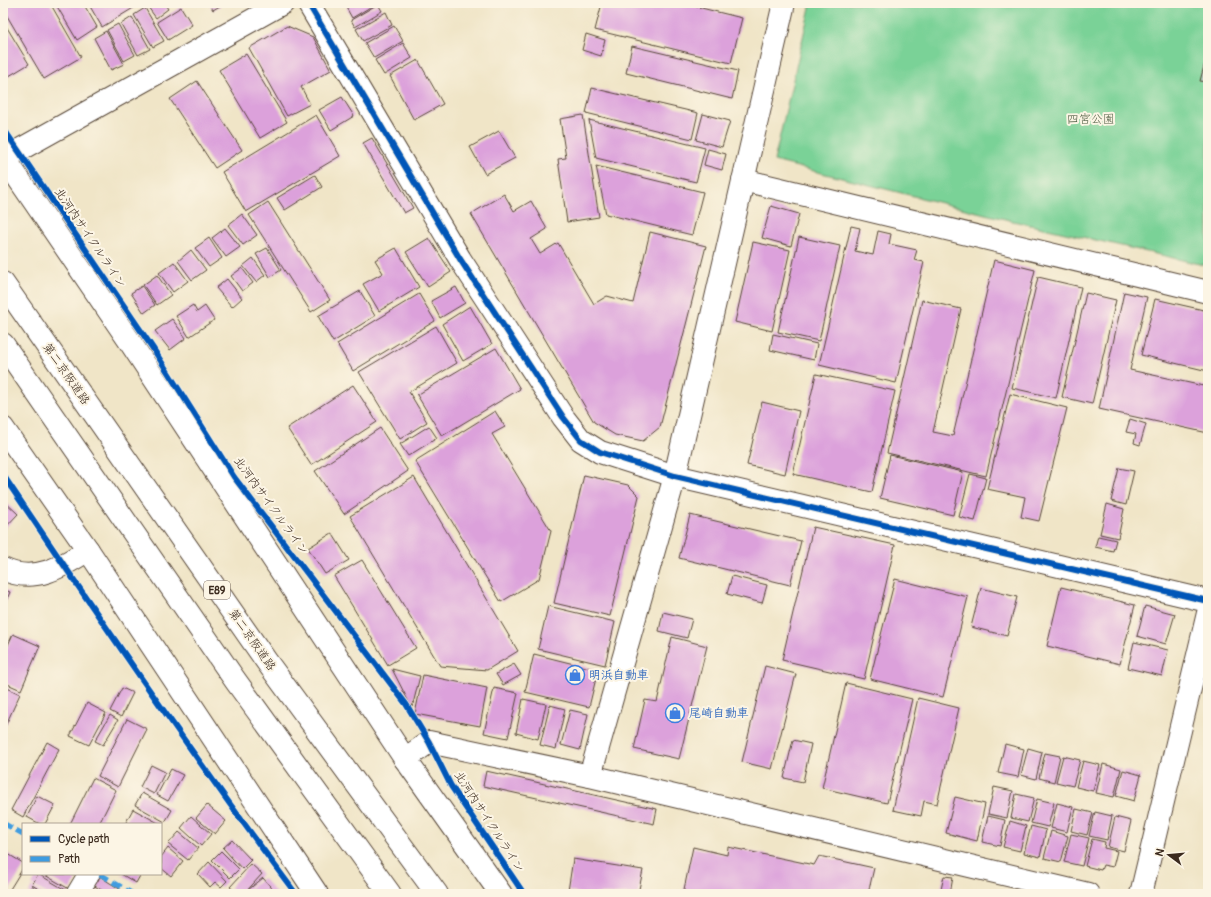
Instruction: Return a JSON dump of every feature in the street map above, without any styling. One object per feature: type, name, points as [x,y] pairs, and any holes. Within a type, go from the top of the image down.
[{"type":"main road","points":[[283,3],[4,158],[128,339],[405,759],[501,894]]},
{"type":"main road","points":[[308,3],[460,259],[563,418],[581,440],[600,452],[675,476],[1208,601]]},
{"type":"main road","points":[[590,776],[675,476],[784,3]]},
{"type":"main road","points":[[743,180],[1208,292]]},
{"type":"main road","name":"第二京阪道路","points":[[3,283],[267,662],[437,894]]},
{"type":"main road","points":[[3,344],[235,680],[390,894]]},
{"type":"main road","points":[[3,428],[88,550],[317,894]]},
{"type":"main road","points":[[3,569],[13,574],[42,574],[64,566],[88,550]]},
{"type":"main road","points":[[1141,894],[1208,613]]},
{"type":"main road","points":[[405,759],[428,742],[590,776],[1088,894]]},
{"type":"street","points":[[77,894],[88,875]]},
{"type":"green space","name":"四宮公園","points":[[811,3],[1208,3],[1208,266],[1013,221],[774,161]]},
{"type":"building","points":[[3,3],[50,3],[81,57],[44,79],[3,9]]},
{"type":"building","points":[[55,3],[83,3],[97,27],[77,40]]},
{"type":"building","points":[[88,3],[133,3],[135,7],[102,27]]},
{"type":"building","points":[[145,3],[164,3],[168,9],[156,18]]},
{"type":"building","points":[[209,3],[225,3],[213,10]]},
{"type":"building","points":[[348,3],[377,3],[352,18],[347,9]]},
{"type":"building","points":[[602,3],[681,3],[742,18],[731,63],[595,30]]},
{"type":"building","points":[[378,4],[382,11],[355,27],[351,20]]},
{"type":"building","points":[[181,7],[192,25],[168,40],[157,22]]},
{"type":"building","points":[[145,8],[164,41],[153,47],[134,15]]},
{"type":"building","points":[[386,12],[392,25],[363,41],[356,29]]},
{"type":"building","points":[[132,17],[150,49],[138,55],[121,24]]},
{"type":"building","points":[[3,21],[29,64],[4,79],[3,79]]},
{"type":"building","points":[[118,24],[135,55],[124,61],[107,30]]},
{"type":"building","points":[[287,26],[313,37],[331,70],[301,87],[310,104],[287,116],[249,48]]},
{"type":"building","points":[[394,26],[403,41],[374,58],[365,43]]},
{"type":"building","points":[[106,31],[124,64],[111,70],[94,38]]},
{"type":"building","points":[[586,34],[605,40],[601,56],[582,50]]},
{"type":"building","points":[[403,43],[412,58],[384,75],[375,60]]},
{"type":"building","points":[[632,46],[738,71],[732,99],[626,73]]},
{"type":"building","points":[[1208,51],[1208,82],[1200,81]]},
{"type":"building","points":[[246,54],[287,122],[260,138],[219,70]]},
{"type":"building","points":[[418,60],[443,104],[414,120],[390,76]]},
{"type":"building","points":[[197,81],[242,150],[215,168],[170,99]]},
{"type":"building","points":[[592,88],[698,113],[692,139],[586,113]]},
{"type":"building","points":[[342,97],[354,116],[331,130],[319,110]]},
{"type":"building","points":[[703,114],[730,121],[722,147],[696,140]]},
{"type":"building","points":[[316,115],[340,156],[246,212],[222,172]]},
{"type":"building","points":[[583,115],[599,217],[567,222],[558,159],[566,158],[560,119]]},
{"type":"building","points":[[589,120],[705,148],[696,182],[596,158]]},
{"type":"building","points":[[499,131],[515,158],[485,174],[470,147]]},
{"type":"building","points":[[372,138],[413,208],[404,213],[363,143]]},
{"type":"building","points":[[708,149],[726,154],[722,170],[704,165]]},
{"type":"building","points":[[596,166],[703,192],[692,235],[606,214]]},
{"type":"building","points":[[315,175],[322,187],[285,210],[277,198]]},
{"type":"building","points":[[504,194],[514,211],[531,201],[547,229],[531,239],[540,254],[558,243],[594,304],[607,296],[633,303],[650,232],[706,246],[660,427],[643,441],[615,435],[594,422],[471,214]]},
{"type":"building","points":[[268,202],[330,300],[311,312],[249,215]]},
{"type":"building","points":[[771,206],[799,214],[791,246],[762,238]]},
{"type":"building","points":[[242,214],[257,235],[243,245],[228,225]]},
{"type":"building","points":[[851,226],[860,228],[855,251],[873,255],[878,231],[891,234],[889,244],[917,250],[914,260],[924,262],[896,383],[819,365]]},
{"type":"building","points":[[225,228],[240,247],[226,257],[212,238]]},
{"type":"building","points":[[799,237],[840,246],[819,341],[778,332]]},
{"type":"building","points":[[209,238],[222,258],[209,267],[195,248]]},
{"type":"building","points":[[429,238],[451,272],[428,287],[406,252]]},
{"type":"building","points":[[753,242],[790,250],[772,331],[735,322]]},
{"type":"building","points":[[267,248],[281,270],[270,277],[256,254]]},
{"type":"building","points":[[396,248],[419,287],[379,311],[363,284],[383,273],[375,260]]},
{"type":"building","points":[[191,250],[206,270],[192,280],[178,261]]},
{"type":"building","points":[[253,258],[265,275],[256,282],[243,266]]},
{"type":"building","points":[[994,260],[1035,270],[986,476],[887,453],[922,300],[961,309],[933,432],[953,436]]},
{"type":"building","points":[[174,262],[188,281],[173,292],[159,273]]},
{"type":"building","points":[[242,268],[253,283],[242,291],[231,276]]},
{"type":"building","points":[[157,275],[171,295],[157,305],[143,285]]},
{"type":"building","points":[[1038,277],[1081,287],[1056,398],[1012,388]]},
{"type":"building","points":[[227,279],[242,298],[232,307],[216,288]]},
{"type":"building","points":[[142,286],[155,305],[144,313],[131,293]]},
{"type":"building","points":[[456,287],[465,303],[440,318],[431,301]]},
{"type":"building","points":[[360,291],[375,316],[333,342],[318,316]]},
{"type":"building","points":[[1124,292],[1147,297],[1130,370],[1208,387],[1208,433],[1099,409]]},
{"type":"building","points":[[1086,293],[1116,300],[1092,404],[1062,397]]},
{"type":"building","points":[[419,294],[435,321],[353,371],[337,344]]},
{"type":"building","points":[[1155,299],[1208,311],[1208,371],[1141,355]]},
{"type":"building","points":[[193,305],[197,312],[205,306],[214,320],[189,337],[176,316]]},
{"type":"building","points":[[470,306],[492,344],[463,361],[442,324]]},
{"type":"building","points":[[172,319],[186,338],[170,350],[155,331]]},
{"type":"building","points":[[436,326],[457,363],[409,392],[427,422],[400,439],[359,372]]},
{"type":"building","points":[[773,334],[817,344],[814,360],[770,350]]},
{"type":"building","points":[[496,348],[520,389],[442,436],[417,395]]},
{"type":"building","points":[[816,374],[895,391],[872,492],[793,474]]},
{"type":"building","points":[[353,385],[377,422],[311,465],[287,428]]},
{"type":"building","points":[[1010,394],[1067,408],[1039,521],[1021,517],[1025,497],[987,489]]},
{"type":"building","points":[[762,402],[799,411],[785,474],[747,465]]},
{"type":"building","points":[[495,411],[505,427],[492,434],[551,531],[539,579],[501,602],[415,461]]},
{"type":"building","points":[[1130,419],[1146,424],[1140,445],[1134,443],[1136,434],[1126,432]]},
{"type":"building","points":[[429,426],[437,438],[408,456],[400,444]]},
{"type":"building","points":[[380,428],[408,471],[344,514],[315,471]]},
{"type":"building","points":[[890,455],[963,472],[953,515],[880,498]]},
{"type":"building","points":[[1119,468],[1134,471],[1126,505],[1111,501]]},
{"type":"building","points":[[970,474],[986,478],[975,521],[959,517]]},
{"type":"building","points":[[584,475],[628,485],[639,496],[610,616],[554,603]]},
{"type":"building","points":[[414,477],[518,651],[487,670],[440,666],[350,516]]},
{"type":"building","points":[[3,500],[18,514],[3,530]]},
{"type":"building","points":[[1107,504],[1124,509],[1118,538],[1100,534]]},
{"type":"building","points":[[690,515],[801,541],[790,585],[679,558]]},
{"type":"building","points":[[813,527],[895,545],[864,679],[782,660]]},
{"type":"building","points":[[332,533],[349,560],[325,574],[308,548]]},
{"type":"building","points":[[1098,536],[1116,540],[1113,551],[1095,547]]},
{"type":"building","points":[[362,560],[416,648],[388,665],[334,576]]},
{"type":"building","points":[[732,576],[767,585],[762,603],[727,594]]},
{"type":"building","points":[[895,579],[968,597],[943,697],[870,679]]},
{"type":"building","points":[[1061,587],[1135,605],[1120,664],[1047,646]]},
{"type":"building","points":[[981,588],[1017,597],[1007,636],[971,627]]},
{"type":"building","points":[[3,589],[10,592],[3,609]]},
{"type":"building","points":[[548,606],[615,622],[605,665],[538,649]]},
{"type":"building","points":[[1145,606],[1175,614],[1166,644],[1137,636]]},
{"type":"building","points":[[663,612],[692,619],[687,638],[659,631]]},
{"type":"building","points":[[13,634],[40,646],[21,690],[3,682],[3,656]]},
{"type":"building","points":[[672,637],[707,646],[679,759],[634,749],[645,700],[657,702]]},
{"type":"building","points":[[1134,642],[1168,650],[1162,676],[1128,668]]},
{"type":"building","points":[[534,654],[598,670],[589,707],[525,692]]},
{"type":"building","points":[[514,664],[521,675],[503,685],[496,674]]},
{"type":"building","points":[[765,666],[796,674],[772,769],[742,762]]},
{"type":"building","points":[[392,669],[420,676],[412,708]]},
{"type":"building","points":[[423,675],[487,688],[480,726],[415,714]]},
{"type":"building","points":[[846,683],[912,699],[887,803],[822,788]]},
{"type":"building","points":[[3,686],[20,694],[3,731]]},
{"type":"building","points":[[122,688],[133,693],[121,717],[110,711]]},
{"type":"building","points":[[494,688],[518,693],[508,738],[484,733]]},
{"type":"building","points":[[918,698],[959,708],[937,804],[924,801],[921,816],[893,810]]},
{"type":"building","points":[[523,699],[546,704],[538,739],[516,733]]},
{"type":"building","points":[[87,703],[106,713],[89,745],[70,736]]},
{"type":"building","points":[[550,705],[565,709],[556,749],[540,745]]},
{"type":"building","points":[[570,710],[588,714],[580,750],[561,745]]},
{"type":"building","points":[[110,715],[118,720],[103,745],[95,741]]},
{"type":"building","points":[[127,719],[147,729],[118,787],[98,776]]},
{"type":"building","points":[[793,740],[811,744],[803,782],[784,778]]},
{"type":"building","points":[[47,742],[59,749],[23,817],[11,810]]},
{"type":"building","points":[[1005,744],[1024,749],[1018,777],[998,773]]},
{"type":"building","points":[[1028,748],[1042,752],[1036,779],[1021,775]]},
{"type":"building","points":[[1045,753],[1060,756],[1054,782],[1039,778]]},
{"type":"building","points":[[1063,756],[1080,760],[1073,786],[1056,782]]},
{"type":"building","points":[[1083,761],[1100,765],[1093,791],[1076,787]]},
{"type":"building","points":[[1103,764],[1121,769],[1114,797],[1096,793]]},
{"type":"building","points":[[151,765],[165,772],[154,794],[140,787]]},
{"type":"building","points":[[171,769],[183,775],[168,801],[157,795]]},
{"type":"building","points":[[1123,770],[1141,775],[1134,801],[1116,796]]},
{"type":"building","points":[[486,771],[657,809],[654,824],[483,786]]},
{"type":"building","points":[[93,778],[116,790],[100,823],[70,823]]},
{"type":"building","points":[[994,787],[1013,791],[1007,818],[988,814]]},
{"type":"building","points":[[142,793],[172,810],[165,822],[135,805]]},
{"type":"building","points":[[1016,794],[1034,798],[1028,822],[1011,818]]},
{"type":"building","points":[[37,796],[55,805],[46,823],[38,823],[27,817]]},
{"type":"building","points":[[955,797],[985,804],[977,841],[946,833]]},
{"type":"building","points":[[1037,799],[1054,803],[1048,827],[1031,823]]},
{"type":"building","points":[[1057,803],[1073,807],[1067,832],[1051,828]]},
{"type":"building","points":[[207,805],[226,821],[215,834],[196,818]]},
{"type":"building","points":[[133,809],[158,823],[128,823],[126,822]]},
{"type":"building","points":[[1076,809],[1093,813],[1087,835],[1071,831]]},
{"type":"building","points":[[1095,812],[1112,816],[1107,840],[1089,836]]},
{"type":"building","points":[[191,816],[211,834],[201,846],[181,828]]},
{"type":"building","points":[[988,816],[1005,820],[1000,846],[982,842]]},
{"type":"building","points":[[1115,817],[1131,821],[1124,851],[1108,847]]},
{"type":"building","points":[[1010,821],[1026,826],[1020,851],[1003,847]]},
{"type":"building","points":[[1031,826],[1046,830],[1040,857],[1024,853]]},
{"type":"building","points":[[1051,831],[1068,836],[1061,862],[1044,858]]},
{"type":"building","points":[[179,832],[198,848],[188,860],[168,844]]},
{"type":"building","points":[[1071,834],[1089,838],[1082,866],[1064,862]]},
{"type":"building","points":[[1092,839],[1105,842],[1104,848],[1117,851],[1113,867],[1103,865],[1101,870],[1085,866]]},
{"type":"building","points":[[232,840],[251,860],[242,869],[223,848]]},
{"type":"building","points":[[693,847],[727,855],[728,847],[814,865],[819,856],[874,868],[868,894],[683,894]]},
{"type":"building","points":[[168,848],[183,861],[171,876],[162,869],[162,856]]},
{"type":"building","points":[[3,851],[22,862],[22,870],[7,894],[3,894]]},
{"type":"building","points":[[221,851],[239,869],[230,878],[212,860]]},
{"type":"building","points":[[573,859],[643,870],[638,894],[584,894],[568,891]]},
{"type":"building","points":[[209,862],[227,881],[221,887],[215,882],[210,887],[198,874]]},
{"type":"building","points":[[251,864],[262,874],[244,894],[238,894],[230,887]]},
{"type":"building","points":[[37,875],[40,875],[69,892],[68,894],[47,894],[32,885]]},
{"type":"building","points":[[45,875],[78,875],[71,890]]},
{"type":"building","points":[[123,875],[140,875],[136,883]]},
{"type":"building","points":[[99,876],[121,890],[119,894],[108,894],[93,885]]},
{"type":"building","points":[[944,876],[953,877],[950,894],[940,894]]},
{"type":"building","points":[[263,878],[277,894],[252,894],[248,890]]},
{"type":"building","points":[[32,887],[43,894],[28,894]]},
{"type":"building","points":[[92,888],[103,894],[89,894]]},
{"type":"marked path","points":[[3,823],[22,833]]},
{"type":"marked path","points":[[102,875],[133,894]]},
{"type":"cycle path","points":[[308,3],[460,259],[563,417],[581,440],[600,452],[675,476],[1208,601]]},
{"type":"cycle path","name":"北河内サイクルライン","points":[[3,128],[154,350],[234,477],[406,704],[429,742],[451,786],[524,894]]},
{"type":"cycle path","points":[[3,475],[184,739],[296,894]]},
{"type":"place","name":"明浜自動車","points":[[575,675]]},
{"type":"place","name":"尾崎自動車","points":[[675,713]]}]
